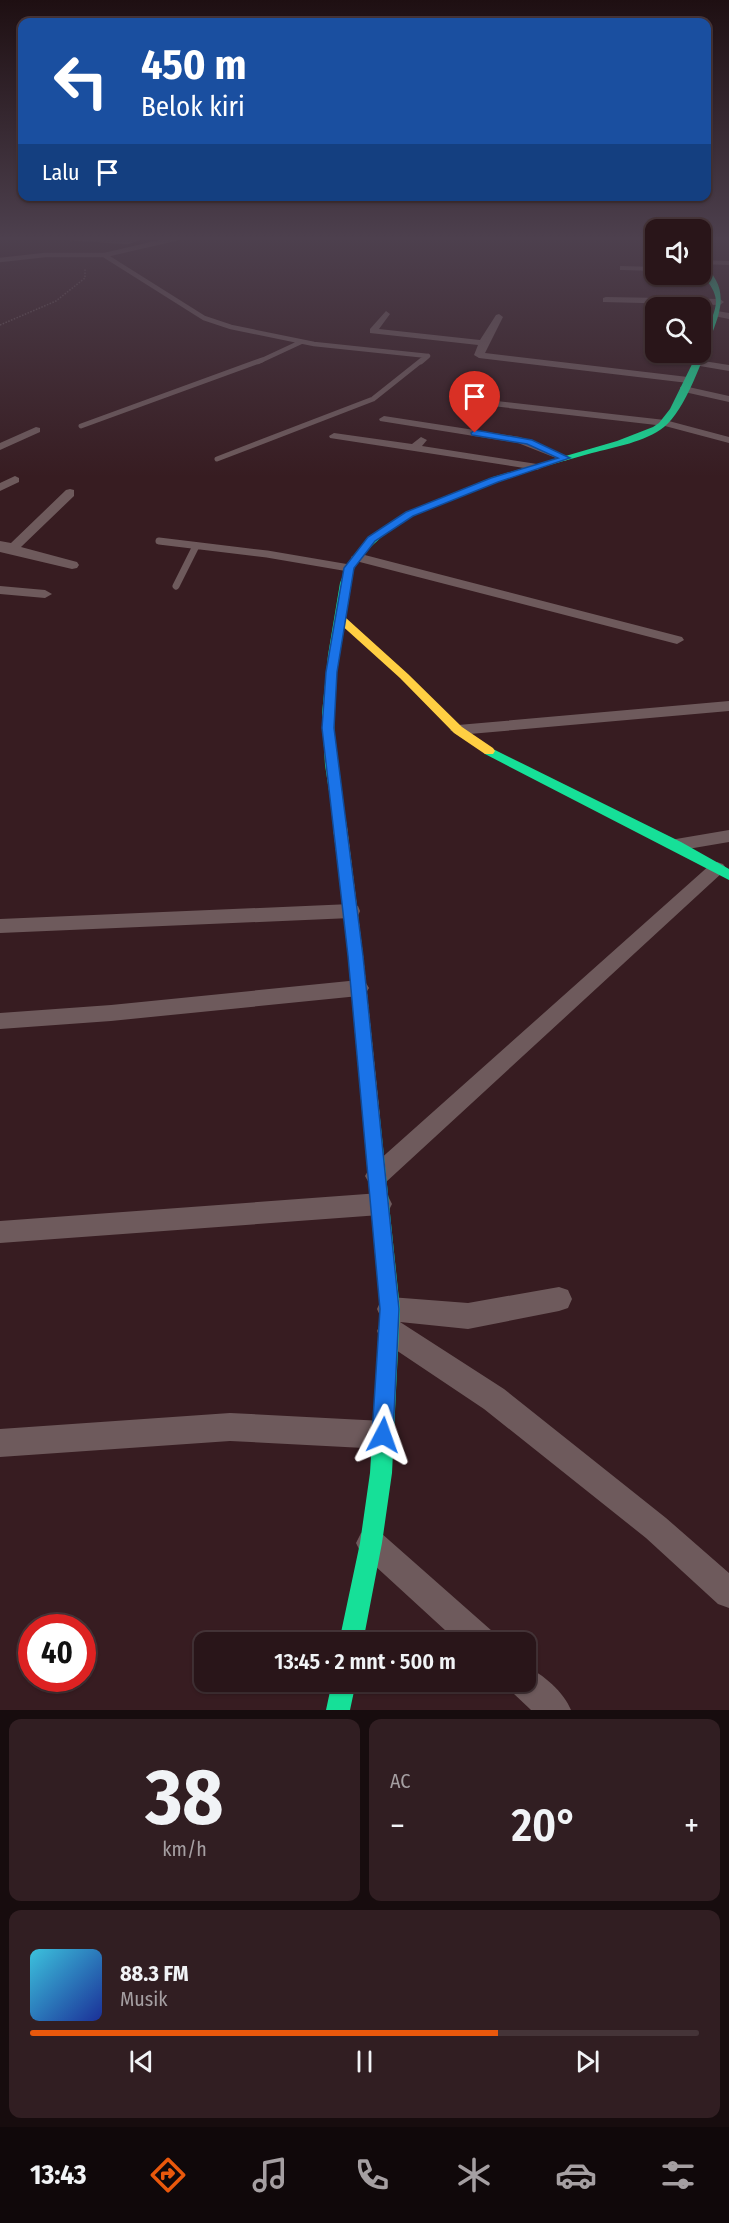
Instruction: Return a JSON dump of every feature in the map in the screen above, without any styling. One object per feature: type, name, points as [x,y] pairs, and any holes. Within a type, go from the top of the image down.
[{"type":"street","points":[[383,318],[372,333],[483,343]]},
{"type":"street","points":[[498,318],[479,355],[686,384],[729,399]]},
{"type":"street","points":[[711,332],[717,318]]},
{"type":"street","points":[[353,1632],[371,1543],[381,1473],[390,1320],[351,911],[328,728],[331,672],[353,563],[377,534],[410,514],[494,480],[629,439],[664,423],[697,363],[729,368]]},
{"type":"street","points":[[461,400],[664,423],[729,440]]},
{"type":"street","points":[[384,419],[529,442],[565,458]]},
{"type":"street","points":[[415,448],[431,426]]},
{"type":"street","points":[[0,447],[36,430]]},
{"type":"street","points":[[334,436],[537,467]]},
{"type":"street","points":[[0,487],[15,480]]},
{"type":"street","points":[[4,546],[70,494]]},
{"type":"street","points":[[4,546],[72,565]]},
{"type":"street","points":[[353,563],[677,640]]},
{"type":"street","points":[[0,590],[45,594]]},
{"type":"street","points":[[342,620],[404,676],[458,730],[492,753],[676,845],[723,872],[377,1176]]},
{"type":"street","points":[[458,730],[729,706]]},
{"type":"street","points":[[676,845],[729,836]]},
{"type":"street","points":[[0,926],[351,911]]},
{"type":"street","points":[[0,1021],[111,1013],[359,988]]},
{"type":"street","points":[[0,1232],[380,1204]]},
{"type":"street","points":[[390,1320],[468,1316],[559,1299]]},
{"type":"street","points":[[390,1320],[494,1399],[656,1528],[729,1593]]},
{"type":"street","points":[[0,1443],[230,1427],[383,1435]]},
{"type":"street","points":[[371,1543],[470,1632]]},
{"type":"street","points":[[338,1710],[342,1692]]},
{"type":"street","points":[[535,1692],[555,1710]]},
{"type":"lane","points":[[204,318],[220,324],[301,342],[428,356],[373,399],[217,459]]},
{"type":"lane","points":[[81,426],[274,356],[301,342]]},
{"type":"lane","points":[[159,541],[353,563]]},
{"type":"lane","points":[[176,586],[196,546]]},
{"type":"path","points":[[0,325],[17,318]]},
{"type":"traffic: fast","points":[[340,827],[330,753],[328,699],[345,583],[350,567],[367,545],[393,525],[424,508],[496,479],[630,439],[662,425],[668,419],[687,386],[715,318]]},
{"type":"traffic: fast","points":[[489,751],[676,845],[729,875]]},
{"type":"traffic: fast","points":[[353,1632],[371,1543],[381,1473],[390,1309],[372,1118]]},
{"type":"traffic: fast","points":[[338,1710],[342,1692]]},
{"type":"traffic: slow","points":[[342,620],[404,676],[458,730],[489,751]]},
{"type":"traffic: slow","points":[[340,827],[356,955],[372,1118]]},
{"type":"route","points":[[383,1435],[390,1309],[356,956],[328,728],[331,672],[342,620],[343,597],[349,568],[372,539],[397,520],[452,496],[565,458],[529,442],[475,433]]}]
